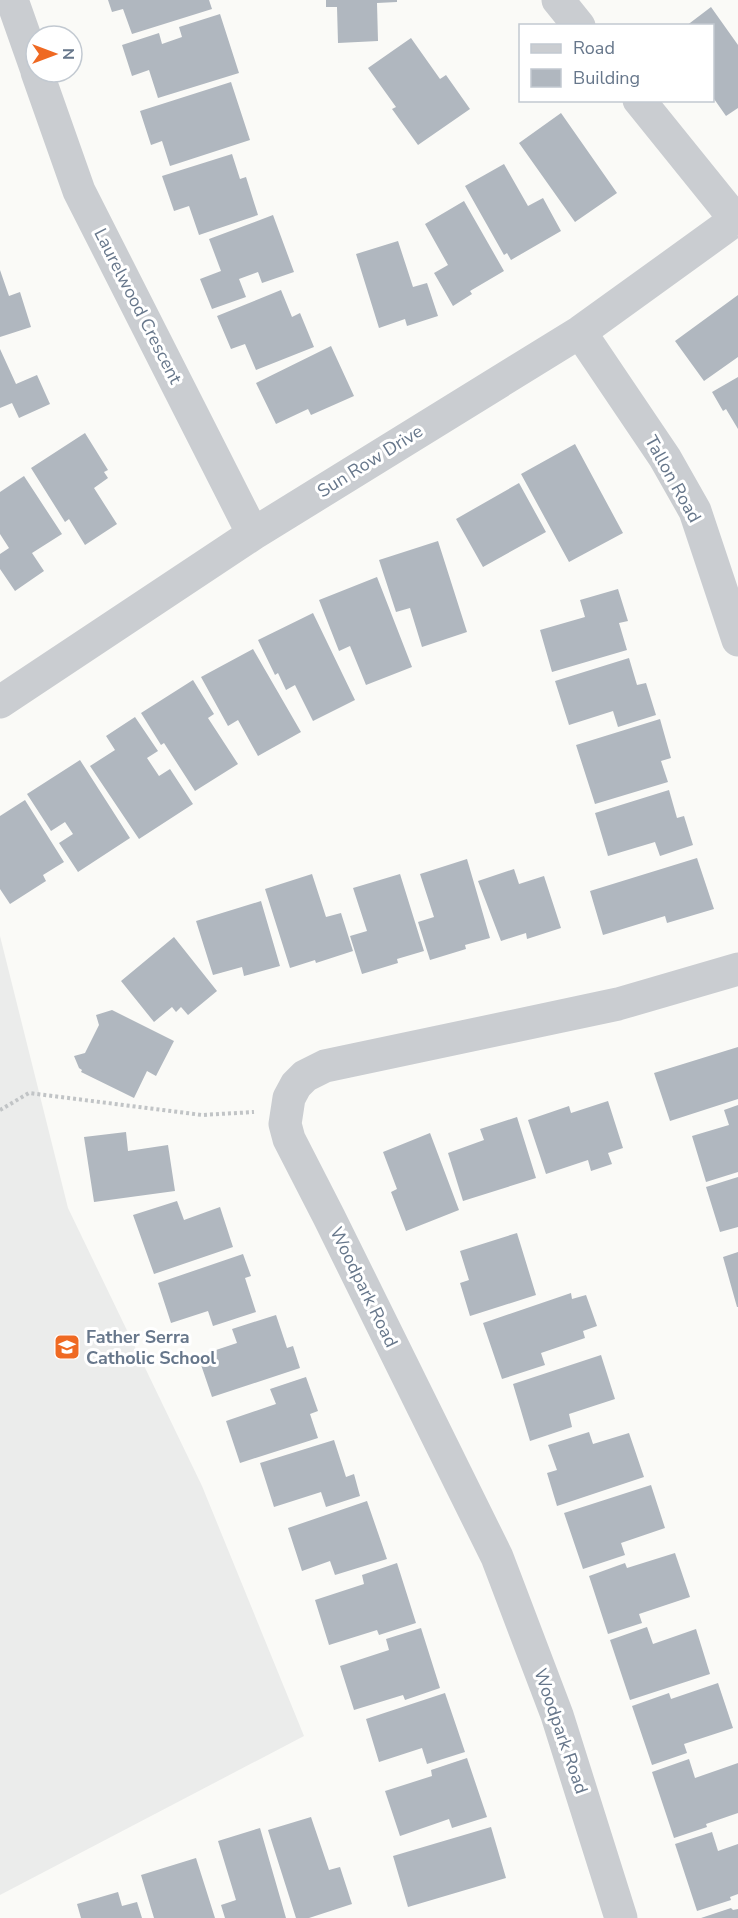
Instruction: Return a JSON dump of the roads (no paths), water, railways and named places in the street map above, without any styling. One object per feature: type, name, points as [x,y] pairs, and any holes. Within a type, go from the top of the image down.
[{"type":"street","name":"Laurelwood Crescent","points":[[12,0],[24,34]]},
{"type":"street","points":[[558,0],[577,24]]},
{"type":"street","name":"Laurelwood Crescent","points":[[42,84],[79,191],[253,534]]},
{"type":"street","points":[[641,102],[737,218]]},
{"type":"street","name":"Sun Row Drive","points":[[0,702],[253,534],[580,332],[737,218]]},
{"type":"street","name":"Tallon Road","points":[[580,332],[665,458],[695,511],[738,640]]},
{"type":"street","name":"Woodpark Road","points":[[612,1916],[557,1715],[497,1557],[289,1139],[285,1124],[286,1110],[296,1085],[305,1076],[325,1066],[618,1004],[738,969]]},
{"type":"place","name":"Father Serra Catholic School","points":[[67,1347]]}]
